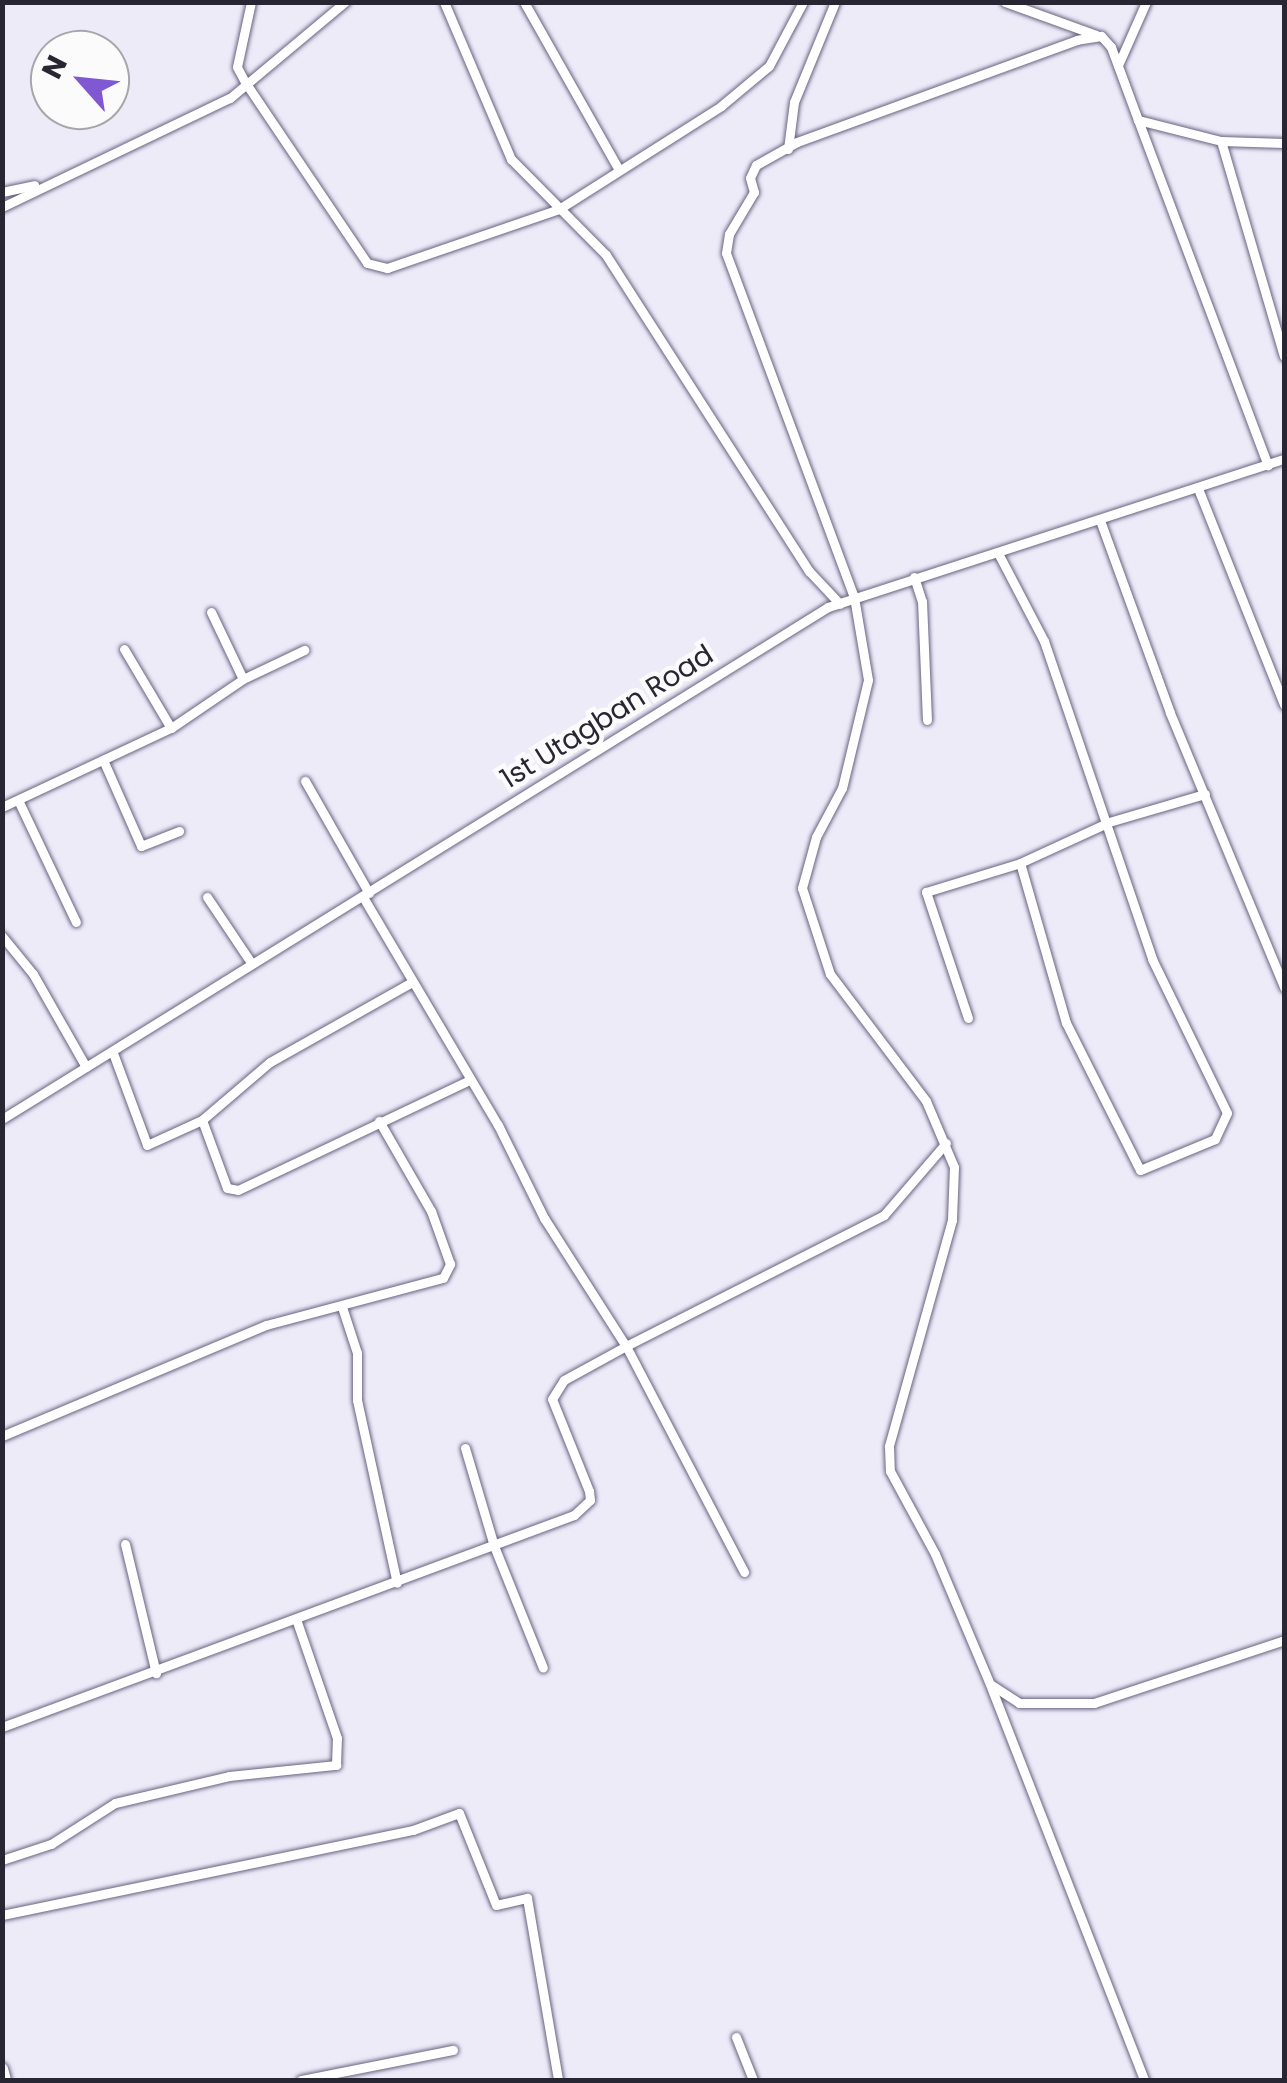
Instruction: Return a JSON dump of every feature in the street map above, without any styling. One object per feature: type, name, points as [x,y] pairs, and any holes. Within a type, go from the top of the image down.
[{"type":"main road","points":[[2,2069],[5,2080]]},
{"type":"street","points":[[250,2],[237,67],[244,82],[367,263],[387,268],[559,208],[722,106],[770,66],[803,2]]},
{"type":"street","points":[[2,207],[44,183],[163,132],[230,98],[244,82],[346,2]]},
{"type":"street","points":[[444,2],[510,159],[606,255],[809,571],[840,604]]},
{"type":"street","points":[[524,2],[618,168]]},
{"type":"street","points":[[788,148],[794,102],[836,2]]},
{"type":"street","points":[[1005,2],[1100,36],[1119,63],[1268,465]]},
{"type":"street","points":[[1119,63],[1146,2]]},
{"type":"street","points":[[1100,36],[788,148],[751,172],[754,192],[729,234],[726,253],[854,597],[868,680],[842,788],[816,838],[802,888],[830,974],[926,1101],[954,1167],[952,1220],[890,1446],[890,1471],[935,1554],[990,1684],[1144,2080]]},
{"type":"street","points":[[1138,120],[1221,141],[1284,143]]},
{"type":"street","points":[[1221,141],[1284,356]]},
{"type":"street","points":[[2,192],[44,183]]},
{"type":"street","name":"1st Utagban Road","points":[[2,1119],[112,1053],[250,961],[366,895],[840,604],[914,577],[1199,491],[1284,459]]},
{"type":"street","points":[[1199,491],[1284,705]]},
{"type":"street","points":[[1101,523],[1284,986]]},
{"type":"street","points":[[998,553],[1030,604],[1109,822],[1152,959],[1228,1113],[1226,1126],[1196,1151],[1140,1170],[1066,1023],[1020,863]]},
{"type":"street","points":[[914,577],[922,601],[926,720]]},
{"type":"street","points":[[211,612],[243,679]]},
{"type":"street","points":[[124,649],[172,728]]},
{"type":"street","points":[[2,807],[172,728],[243,679],[304,650]]},
{"type":"street","points":[[104,762],[141,846],[179,832]]},
{"type":"street","points":[[305,780],[410,983],[470,1080],[544,1218],[626,1346],[744,1572]]},
{"type":"street","points":[[968,1018],[926,892],[1020,863],[1109,822],[1205,794]]},
{"type":"street","points":[[18,800],[76,922]]},
{"type":"street","points":[[207,897],[250,961]]},
{"type":"street","points":[[2,936],[33,974],[86,1067]]},
{"type":"street","points":[[112,1053],[147,1145],[202,1120],[270,1062],[410,983]]},
{"type":"street","points":[[202,1120],[232,1190],[470,1080]]},
{"type":"street","points":[[2,1436],[266,1325],[342,1307],[449,1272],[431,1211],[378,1120]]},
{"type":"street","points":[[2,1727],[397,1584],[574,1515],[590,1500],[552,1399],[564,1380],[884,1215],[946,1143]]},
{"type":"street","points":[[342,1307],[357,1353],[356,1400],[397,1584]]},
{"type":"street","points":[[465,1448],[494,1546],[543,1668]]},
{"type":"street","points":[[125,1544],[156,1673]]},
{"type":"street","points":[[2,1860],[51,1844],[115,1804],[229,1776],[336,1765],[337,1738],[296,1619]]},
{"type":"street","points":[[990,1684],[1019,1703],[1094,1703],[1284,1640]]},
{"type":"street","points":[[2,1915],[413,1830],[458,1814],[496,1905],[528,1898],[558,2080]]},
{"type":"street","points":[[736,2037],[754,2080]]},
{"type":"street","points":[[301,2080],[357,2075],[453,2050]]}]
